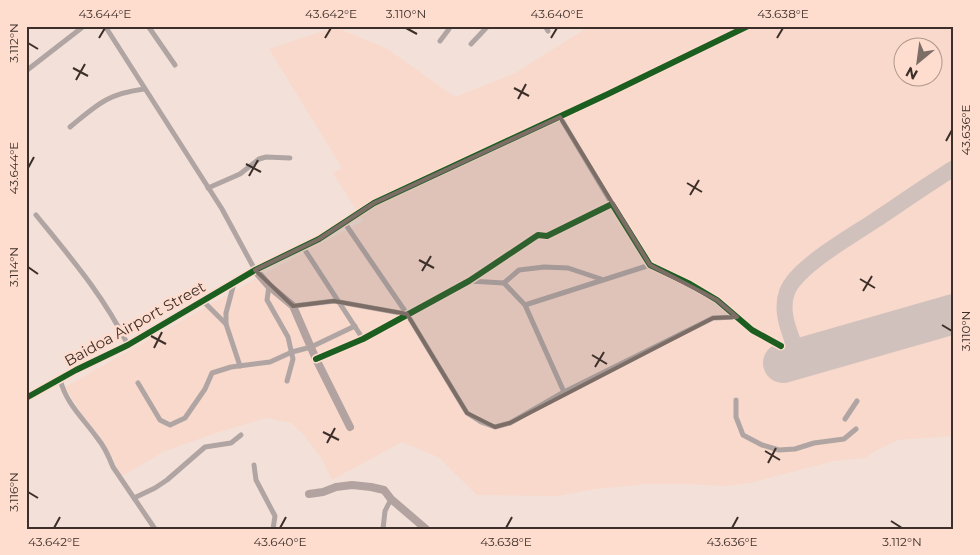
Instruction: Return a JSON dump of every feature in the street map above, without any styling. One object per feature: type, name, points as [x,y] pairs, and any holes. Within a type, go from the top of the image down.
[{"type":"street","points":[[26,71],[84,26]]},
{"type":"street","points":[[105,26],[222,209],[255,270],[269,286],[294,306],[316,359],[350,427]]},
{"type":"street","points":[[148,26],[174,65]]},
{"type":"street","points":[[440,41],[449,29],[446,26]]},
{"type":"street","points":[[471,44],[488,26]]},
{"type":"street","points":[[255,270],[319,239],[374,203],[748,26]]},
{"type":"street","points":[[70,127],[111,96],[144,89]]},
{"type":"street","points":[[560,116],[650,265],[710,296],[752,330],[781,346]]},
{"type":"street","points":[[208,188],[240,174],[259,159],[266,157],[290,158]]},
{"type":"street","points":[[316,359],[363,339],[469,281],[538,235],[546,236],[612,204]]},
{"type":"street","points":[[36,215],[87,276],[110,311],[128,345]]},
{"type":"street","points":[[344,222],[407,314],[467,413],[480,422],[496,427],[510,423],[564,392],[713,318],[737,316]]},
{"type":"street","points":[[303,247],[363,339]]},
{"type":"street","points":[[525,305],[650,265]]},
{"type":"street","points":[[504,283],[519,270],[544,268],[568,268],[602,279]]},
{"type":"street","name":"Baidoa Airport Street","points":[[26,398],[128,345],[255,270]]},
{"type":"street","points":[[469,281],[504,283],[525,305],[564,392]]},
{"type":"street","points":[[234,283],[226,312],[226,324],[240,366]]},
{"type":"street","points":[[269,286],[268,300],[288,337],[294,359],[287,381]]},
{"type":"street","points":[[203,301],[226,324]]},
{"type":"street","points":[[294,306],[334,301],[407,314]]},
{"type":"street","points":[[138,383],[160,420],[170,425],[185,418],[205,389],[212,372],[270,362],[292,352],[311,347],[355,326]]},
{"type":"street","points":[[60,379],[64,392],[88,427],[98,438],[113,467],[155,529]]},
{"type":"street","points":[[40,390],[54,387],[64,392]]},
{"type":"street","points":[[736,400],[736,417],[744,435],[762,445],[779,450],[795,449],[844,439],[856,429]]},
{"type":"street","points":[[845,419],[857,402]]},
{"type":"street","points":[[134,498],[167,480],[206,447],[231,443],[241,435]]},
{"type":"street","points":[[254,465],[256,480],[275,516],[273,529]]},
{"type":"street","points":[[309,494],[352,485],[384,490],[391,499],[426,529]]},
{"type":"street","points":[[383,529],[385,511],[391,499]]},
{"type":"highlighted area","points":[[560,117],[650,265],[717,300],[737,317],[713,318],[510,423],[495,427],[467,413],[407,314],[334,301],[293,306],[255,270],[319,239],[374,203]]},
{"type":"shaded area","points":[[590,26],[954,26],[954,436],[899,440],[865,458],[834,461],[750,483],[724,486],[648,484],[596,489],[557,496],[477,495],[438,457],[402,442],[332,480],[322,459],[303,434],[291,423],[266,418],[163,452],[122,476],[113,458],[65,387],[271,270],[363,221],[333,173],[342,168],[269,49],[335,27],[386,48],[455,97],[515,73]]},
{"type":"taxiway","points":[[799,358],[785,317],[785,300],[792,282],[801,272],[826,253],[954,168]]},
{"type":"runway","points":[[783,363],[954,314]]},
{"type":"cycle path","points":[[26,398],[76,370],[128,345],[255,270],[319,239],[374,203],[608,94],[748,26]]},
{"type":"cycle path","points":[[316,359],[363,339],[469,281],[538,235],[547,236],[612,204],[650,265],[690,284],[717,300],[752,330],[781,346]]}]
